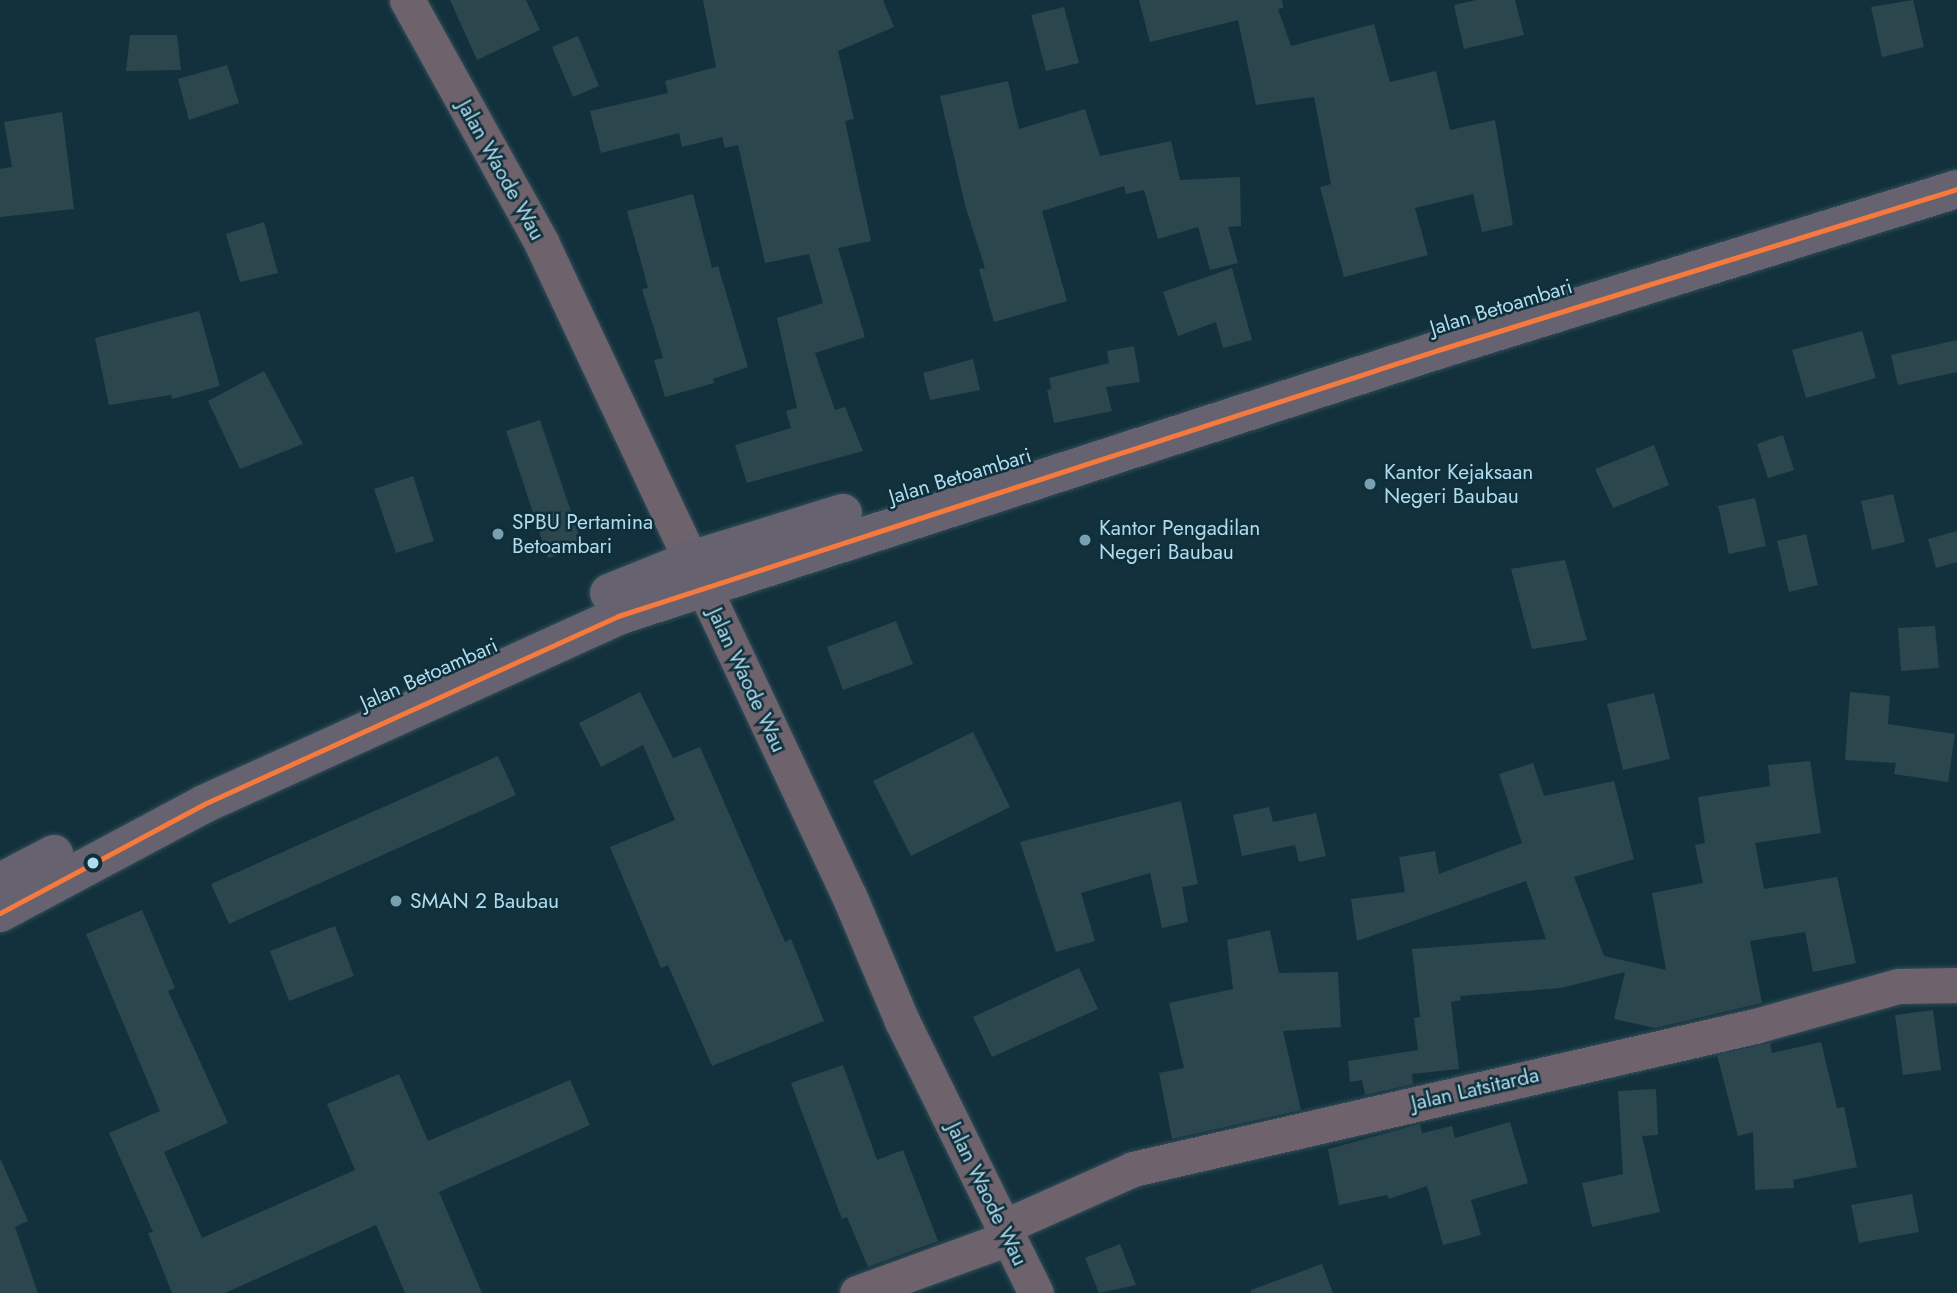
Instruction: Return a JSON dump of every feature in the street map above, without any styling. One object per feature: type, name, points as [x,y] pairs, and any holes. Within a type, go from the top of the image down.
[{"type":"main road","name":"Jalan Betoambari","points":[[0,882],[198,792],[618,617],[697,573],[1843,212],[1957,164]]},
{"type":"main road","name":"Jalan Betoambari","points":[[1843,212],[1957,189]]},
{"type":"main road","name":"Jalan Betoambari","points":[[0,914],[198,792]]},
{"type":"street","name":"Jalan Waode Wau","points":[[407,0],[541,242],[850,898],[902,1021],[1035,1293]]},
{"type":"street","name":"Jalan Latsitarda","points":[[858,1293],[1006,1232],[1133,1168],[1755,1026],[1898,986],[1957,985]]},
{"type":"building","points":[[450,0],[526,0],[540,30],[477,60]]},
{"type":"building","points":[[703,0],[883,0],[894,27],[838,51],[854,119],[845,121],[871,241],[838,248],[865,337],[815,353],[835,410],[845,407],[863,451],[747,483],[735,445],[791,428],[786,411],[797,408],[777,318],[823,303],[809,254],[765,263],[738,145],[725,148],[722,137],[682,147],[679,133],[601,153],[590,111],[668,93],[665,81],[716,67]]},
{"type":"building","points":[[1139,0],[1282,0],[1283,8],[1278,9],[1291,46],[1374,24],[1390,82],[1436,71],[1450,130],[1495,120],[1513,225],[1482,232],[1473,194],[1415,208],[1428,255],[1344,277],[1320,187],[1331,184],[1314,97],[1256,105],[1238,20],[1150,42]]},
{"type":"building","points":[[1476,0],[1515,0],[1524,35],[1464,49],[1454,5]]},
{"type":"building","points":[[1913,0],[1924,47],[1882,57],[1871,7]]},
{"type":"building","points":[[1064,7],[1079,63],[1046,71],[1031,15]]},
{"type":"building","points":[[130,35],[177,35],[181,70],[126,71]]},
{"type":"building","points":[[578,36],[599,86],[573,97],[552,47]]},
{"type":"building","points":[[227,65],[239,103],[189,120],[178,79]]},
{"type":"building","points":[[1008,81],[1019,129],[1085,109],[1100,156],[1171,141],[1180,180],[1240,177],[1241,226],[1228,227],[1238,263],[1210,270],[1198,227],[1158,239],[1144,190],[1126,194],[1124,186],[1042,211],[1067,301],[994,322],[979,269],[985,268],[965,205],[940,96]]},
{"type":"building","points":[[62,112],[74,209],[0,217],[0,169],[12,167],[4,122]]},
{"type":"building","points":[[693,194],[712,268],[718,266],[748,367],[713,379],[714,383],[665,397],[654,360],[663,358],[642,289],[648,288],[627,211]]},
{"type":"building","points":[[264,222],[278,273],[240,282],[226,234]]},
{"type":"building","points":[[1232,268],[1252,340],[1223,348],[1216,322],[1178,336],[1163,292]]},
{"type":"building","points":[[199,311],[220,386],[172,399],[171,395],[109,405],[95,338]]},
{"type":"building","points":[[1862,331],[1876,378],[1806,398],[1792,350]]},
{"type":"building","points":[[1957,340],[1957,372],[1898,385],[1891,355]]},
{"type":"building","points":[[1134,346],[1140,382],[1106,387],[1112,411],[1054,423],[1047,390],[1051,389],[1049,378],[1109,363],[1107,351]]},
{"type":"building","points":[[973,359],[980,390],[930,400],[923,373]]},
{"type":"building","points":[[264,371],[303,444],[240,469],[208,401]]},
{"type":"building","points":[[540,420],[583,547],[548,558],[506,431]]},
{"type":"building","points":[[1783,435],[1794,470],[1768,478],[1757,444]]},
{"type":"building","points":[[1654,445],[1669,485],[1613,508],[1595,469]]},
{"type":"building","points":[[413,476],[434,541],[396,553],[374,489]]},
{"type":"building","points":[[1893,494],[1905,542],[1872,550],[1861,501]]},
{"type":"building","points":[[1755,498],[1766,546],[1729,554],[1718,506]]},
{"type":"building","points":[[1957,531],[1957,562],[1936,568],[1928,539]]},
{"type":"building","points":[[1806,534],[1818,585],[1789,592],[1777,541]]},
{"type":"building","points":[[1565,560],[1587,640],[1532,649],[1511,569]]},
{"type":"building","points":[[896,621],[913,664],[843,690],[827,647]]},
{"type":"building","points":[[1935,626],[1939,668],[1901,671],[1898,628]]},
{"type":"building","points":[[640,692],[673,758],[700,747],[785,942],[791,939],[824,1021],[712,1066],[668,965],[661,968],[610,847],[675,820],[643,745],[601,767],[579,723]]},
{"type":"building","points":[[1850,692],[1890,696],[1888,724],[1955,734],[1948,782],[1894,774],[1896,763],[1845,760]]},
{"type":"building","points":[[1654,693],[1670,759],[1623,770],[1607,704]]},
{"type":"building","points":[[973,732],[1010,807],[911,856],[873,781]]},
{"type":"building","points":[[498,756],[516,795],[229,924],[211,884]]},
{"type":"building","points":[[1810,761],[1821,833],[1755,843],[1764,889],[1837,877],[1856,963],[1813,972],[1805,932],[1750,941],[1762,1003],[1655,1028],[1614,1019],[1625,972],[1561,988],[1460,996],[1461,1000],[1451,1002],[1459,1069],[1412,1074],[1413,1084],[1365,1095],[1362,1080],[1350,1082],[1348,1061],[1418,1050],[1414,1018],[1420,1017],[1412,949],[1546,939],[1526,881],[1357,941],[1351,899],[1405,892],[1399,857],[1435,851],[1439,874],[1522,843],[1499,774],[1533,763],[1544,796],[1614,781],[1634,859],[1574,877],[1604,956],[1666,970],[1652,893],[1703,883],[1695,845],[1705,843],[1698,797],[1770,786],[1768,765]]},
{"type":"building","points":[[1181,801],[1198,884],[1182,887],[1188,922],[1162,928],[1150,873],[1081,893],[1095,941],[1056,952],[1020,842]]},
{"type":"building","points":[[1269,807],[1273,822],[1316,813],[1326,856],[1299,862],[1295,845],[1242,856],[1233,815]]},
{"type":"building","points":[[142,910],[175,988],[168,991],[228,1123],[164,1152],[202,1238],[355,1170],[327,1104],[399,1074],[428,1141],[570,1080],[590,1125],[439,1192],[482,1293],[405,1293],[376,1225],[225,1293],[172,1293],[148,1233],[153,1232],[109,1133],[160,1111],[86,934]]},
{"type":"building","points":[[335,926],[354,976],[289,1001],[270,951]]},
{"type":"building","points":[[1270,930],[1279,973],[1338,972],[1341,1027],[1283,1031],[1301,1110],[1172,1139],[1159,1073],[1184,1068],[1169,1003],[1233,989],[1227,940]]},
{"type":"building","points":[[1079,968],[1098,1009],[992,1057],[973,1017]]},
{"type":"building","points":[[1933,1010],[1941,1070],[1903,1075],[1895,1015]]},
{"type":"building","points":[[1821,1042],[1837,1108],[1844,1107],[1857,1167],[1793,1180],[1794,1188],[1755,1190],[1753,1132],[1738,1136],[1717,1055],[1770,1043],[1772,1053]]},
{"type":"building","points":[[843,1065],[877,1160],[903,1150],[938,1241],[868,1267],[847,1217],[842,1219],[791,1083]]},
{"type":"building","points":[[1656,1089],[1658,1135],[1642,1136],[1660,1212],[1592,1227],[1582,1183],[1623,1174],[1618,1091]]},
{"type":"building","points":[[1510,1122],[1528,1183],[1471,1200],[1481,1235],[1443,1245],[1427,1186],[1389,1199],[1387,1195],[1339,1205],[1328,1149],[1420,1124],[1422,1133],[1452,1126],[1455,1138]]},
{"type":"building","points":[[0,1158],[28,1221],[15,1227],[38,1293],[0,1293]]},
{"type":"building","points":[[1912,1194],[1919,1232],[1859,1243],[1851,1205]]},
{"type":"building","points":[[1120,1244],[1136,1285],[1099,1293],[1085,1258]]},
{"type":"building","points":[[1322,1264],[1333,1293],[1251,1293],[1251,1290]]},
{"type":"transit line","points":[[0,913],[204,804],[618,616],[1438,350],[1957,189]]},
{"type":"place","name":"Kantor Kejaksaan Negeri Baubau","points":[[1370,484]]},
{"type":"place","name":"SPBU Pertamina Betoambari","points":[[498,534]]},
{"type":"place","name":"Kantor Pengadilan Negeri Baubau","points":[[1085,540]]},
{"type":"place","name":"SMAN 2 Baubau","points":[[396,901]]}]
